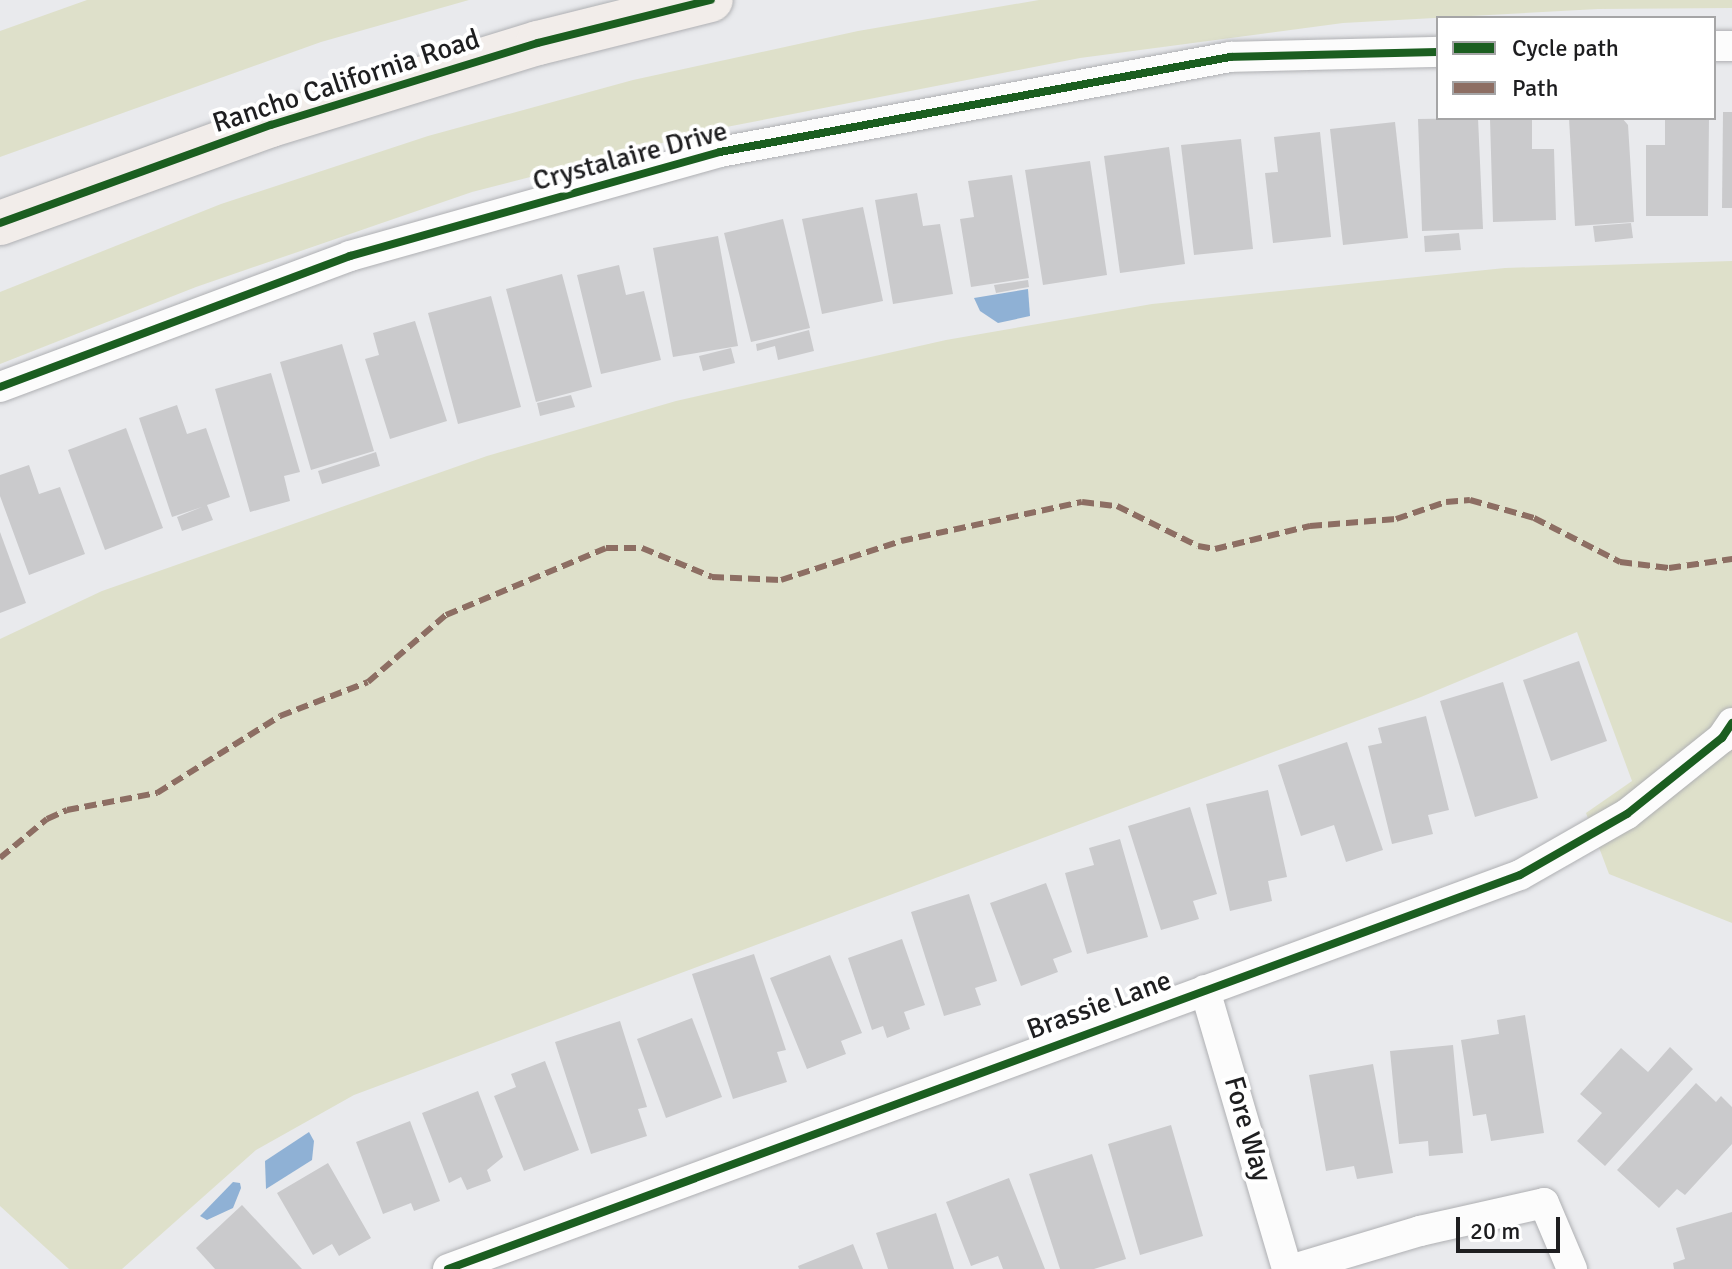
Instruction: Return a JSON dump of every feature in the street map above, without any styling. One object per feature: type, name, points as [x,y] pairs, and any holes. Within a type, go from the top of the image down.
[{"type":"main road","name":"Rancho California Road","points":[[0,223],[271,125],[538,43],[711,0]]},
{"type":"street","name":"Crystalaire Drive","points":[[0,387],[350,256],[720,152],[1230,57],[1436,52]]},
{"type":"street","name":"Brassie Lane","points":[[448,1269],[1520,875],[1627,814],[1722,738],[1732,723]]},
{"type":"street","name":"Fore Way","points":[[1205,990],[1290,1269]]},
{"type":"street","points":[[1290,1269],[1420,1231],[1544,1203],[1572,1269]]},
{"type":"green space","points":[[87,0],[469,0],[321,42],[0,157],[0,31]]},
{"type":"green space","points":[[1039,0],[1732,0],[1732,8],[1598,9],[1343,23],[1080,58],[716,129],[472,192],[196,287],[0,364],[0,292],[221,204],[428,136],[633,80],[858,31]]},
{"type":"green space","points":[[1732,261],[1732,923],[1609,874],[1586,813],[1632,781],[1577,632],[1421,697],[354,1095],[256,1150],[122,1269],[69,1269],[0,1206],[0,639],[102,591],[487,456],[676,401],[946,340],[1152,304],[1505,268]]},
{"type":"water","points":[[1028,289],[1030,316],[998,323],[980,311],[974,298]]},
{"type":"water","points":[[309,1132],[314,1141],[312,1160],[266,1189],[265,1161]]},
{"type":"water","points":[[233,1182],[240,1183],[241,1188],[233,1208],[207,1220],[200,1216]]},
{"type":"building","points":[[1723,112],[1732,112],[1732,208],[1722,208]]},
{"type":"building","points":[[1418,119],[1478,120],[1483,229],[1422,231]]},
{"type":"building","points":[[1490,120],[1532,120],[1532,149],[1554,149],[1556,220],[1493,222]]},
{"type":"building","points":[[1569,120],[1624,120],[1628,125],[1634,222],[1575,226]]},
{"type":"building","points":[[1665,120],[1709,120],[1708,216],[1646,216],[1646,145],[1665,145]]},
{"type":"building","points":[[1395,122],[1408,238],[1343,245],[1330,129]]},
{"type":"building","points":[[1320,132],[1331,237],[1273,243],[1265,173],[1278,172],[1274,137]]},
{"type":"building","points":[[1241,139],[1253,249],[1194,255],[1181,145]]},
{"type":"building","points":[[1169,147],[1185,264],[1120,273],[1104,156]]},
{"type":"building","points":[[1090,161],[1107,275],[1043,285],[1025,170]]},
{"type":"building","points":[[1012,175],[1029,278],[971,287],[960,219],[974,217],[968,181]]},
{"type":"building","points":[[917,193],[923,226],[940,224],[953,294],[893,304],[875,200]]},
{"type":"building","points":[[863,207],[883,301],[822,314],[802,219]]},
{"type":"building","points":[[783,219],[810,328],[751,342],[724,233]]},
{"type":"building","points":[[1631,223],[1633,238],[1595,242],[1593,226]]},
{"type":"building","points":[[1459,233],[1461,250],[1425,252],[1424,236]]},
{"type":"building","points":[[718,236],[738,346],[673,357],[653,248]]},
{"type":"building","points":[[619,265],[626,295],[644,291],[661,360],[601,374],[577,275]]},
{"type":"building","points":[[562,274],[592,387],[536,402],[506,289]]},
{"type":"building","points":[[1028,280],[1029,287],[996,293],[994,285]]},
{"type":"building","points":[[491,296],[521,407],[458,424],[428,313]]},
{"type":"building","points":[[415,321],[447,421],[390,439],[365,359],[379,355],[373,333]]},
{"type":"building","points":[[809,330],[814,351],[778,360],[775,346],[757,351],[756,344]]},
{"type":"building","points":[[342,344],[374,451],[311,470],[280,362]]},
{"type":"building","points":[[731,348],[735,363],[703,371],[699,356]]},
{"type":"building","points":[[271,373],[300,472],[284,476],[290,501],[250,512],[215,389]]},
{"type":"building","points":[[571,395],[575,407],[540,416],[537,403]]},
{"type":"building","points":[[177,405],[187,434],[206,428],[230,497],[207,505],[213,520],[182,531],[177,517],[202,507],[172,517],[139,418]]},
{"type":"building","points":[[126,428],[163,528],[105,550],[68,450]]},
{"type":"building","points":[[376,452],[380,466],[322,484],[318,471]]},
{"type":"building","points":[[29,465],[39,494],[60,487],[85,554],[29,575],[0,496],[0,475]]},
{"type":"building","points":[[0,532],[26,603],[0,613]]},
{"type":"building","points":[[1579,661],[1607,741],[1551,761],[1523,680]]},
{"type":"building","points":[[1503,682],[1538,798],[1475,817],[1440,701]]},
{"type":"building","points":[[1426,716],[1449,810],[1428,815],[1433,834],[1392,844],[1368,746],[1382,743],[1378,728]]},
{"type":"building","points":[[1347,742],[1383,850],[1346,862],[1334,825],[1301,836],[1278,765]]},
{"type":"building","points":[[1268,790],[1287,877],[1268,881],[1272,901],[1230,911],[1206,804]]},
{"type":"building","points":[[1190,807],[1217,894],[1193,901],[1199,919],[1161,930],[1128,826]]},
{"type":"building","points":[[1120,839],[1148,937],[1087,954],[1065,873],[1094,865],[1089,848]]},
{"type":"building","points":[[1046,883],[1072,952],[1053,959],[1058,972],[1021,986],[990,903]]},
{"type":"building","points":[[969,894],[997,981],[975,988],[981,1005],[944,1016],[911,912]]},
{"type":"building","points":[[902,939],[925,1005],[904,1012],[910,1029],[887,1038],[883,1026],[872,1030],[848,958]]},
{"type":"building","points":[[754,954],[786,1050],[777,1052],[787,1082],[733,1099],[692,974]]},
{"type":"building","points":[[830,955],[862,1033],[841,1041],[846,1054],[807,1069],[770,978]]},
{"type":"building","points":[[1525,1015],[1544,1133],[1491,1141],[1486,1114],[1473,1116],[1461,1040],[1499,1034],[1497,1020]]},
{"type":"building","points":[[692,1018],[722,1097],[666,1118],[637,1039]]},
{"type":"building","points":[[620,1021],[647,1107],[638,1109],[647,1136],[591,1154],[555,1042]]},
{"type":"building","points":[[1453,1045],[1463,1153],[1429,1156],[1428,1141],[1399,1144],[1390,1051]]},
{"type":"building","points":[[1670,1047],[1693,1069],[1605,1166],[1577,1141],[1602,1113],[1580,1094],[1621,1048],[1648,1072]]},
{"type":"building","points":[[545,1061],[579,1150],[524,1171],[494,1096],[516,1087],[511,1074]]},
{"type":"building","points":[[1373,1064],[1393,1173],[1357,1179],[1354,1166],[1326,1171],[1309,1075]]},
{"type":"building","points":[[1696,1083],[1716,1102],[1721,1096],[1732,1107],[1732,1144],[1685,1195],[1677,1189],[1659,1208],[1617,1170]]},
{"type":"building","points":[[478,1091],[503,1157],[487,1170],[491,1181],[467,1190],[461,1177],[449,1183],[422,1113]]},
{"type":"building","points":[[410,1121],[440,1201],[414,1211],[411,1203],[383,1214],[356,1142]]},
{"type":"building","points":[[1171,1125],[1203,1236],[1140,1255],[1108,1144]]},
{"type":"building","points":[[1092,1154],[1126,1259],[1094,1269],[1060,1269],[1029,1174]]},
{"type":"building","points":[[328,1163],[371,1238],[339,1256],[332,1244],[313,1255],[277,1193]]},
{"type":"building","points":[[1009,1178],[1045,1269],[1003,1269],[998,1256],[971,1266],[946,1202]]},
{"type":"building","points":[[242,1205],[302,1269],[215,1269],[196,1248]]},
{"type":"building","points":[[1732,1212],[1732,1269],[1674,1269],[1673,1263],[1685,1259],[1676,1228]]},
{"type":"building","points":[[936,1213],[954,1269],[888,1269],[876,1233]]},
{"type":"building","points":[[853,1244],[863,1269],[799,1269],[798,1266]]},
{"type":"marked path","points":[[0,858],[47,819],[67,810],[157,793],[280,716],[368,682],[446,615],[606,548],[642,548],[712,577],[781,580],[901,541],[1082,502],[1117,506],[1198,546],[1215,549],[1310,526],[1396,519],[1446,502],[1470,500],[1534,518],[1620,562],[1669,568],[1732,559]]},
{"type":"cycle path","points":[[0,223],[271,125],[538,43],[711,0]]},
{"type":"cycle path","points":[[0,387],[350,256],[720,152],[1230,57],[1436,52]]},
{"type":"cycle path","points":[[448,1269],[1520,875],[1627,814],[1722,738],[1732,723]]}]
